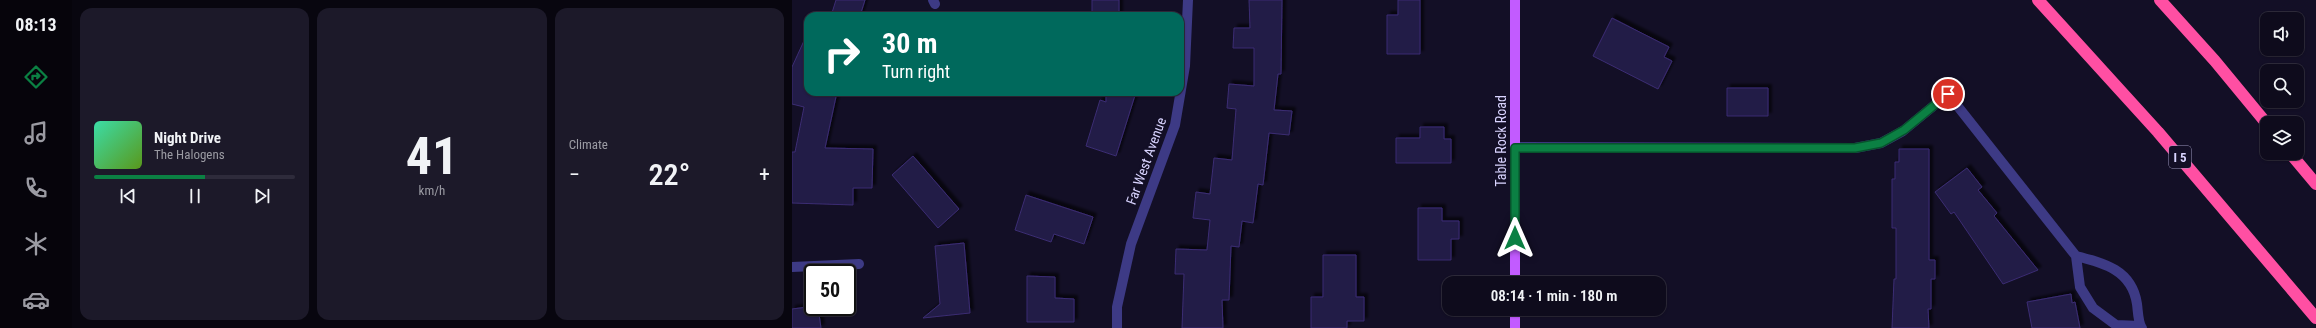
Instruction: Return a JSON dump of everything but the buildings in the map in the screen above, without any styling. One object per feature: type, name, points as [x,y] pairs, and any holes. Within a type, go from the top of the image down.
[{"type":"highway","name":"I 5","points":[[2038,0],[2158,132],[2316,318]]},
{"type":"highway","points":[[2160,0],[2215,61],[2260,116]]},
{"type":"highway","points":[[2296,160],[2316,184]]},
{"type":"main road","name":"Table Rock Road","points":[[1515,0],[1515,276]]},
{"type":"main road","points":[[1515,316],[1515,328]]},
{"type":"street","name":"Far West Avenue","points":[[1184,72],[1188,0]]},
{"type":"street","points":[[1515,148],[1855,148],[1881,143],[1904,130],[1948,94],[2076,256],[2080,287],[2093,308],[2116,325],[2141,327],[2136,294],[2123,276],[2106,263],[2076,256]]},
{"type":"street","name":"Far West Avenue","points":[[1117,328],[1117,307],[1131,244],[1175,124],[1180,96]]},
{"type":"street","points":[[792,267],[858,264]]},
{"type":"route","points":[[1515,238],[1515,148],[1855,148],[1881,143],[1904,130],[1948,94]]}]
